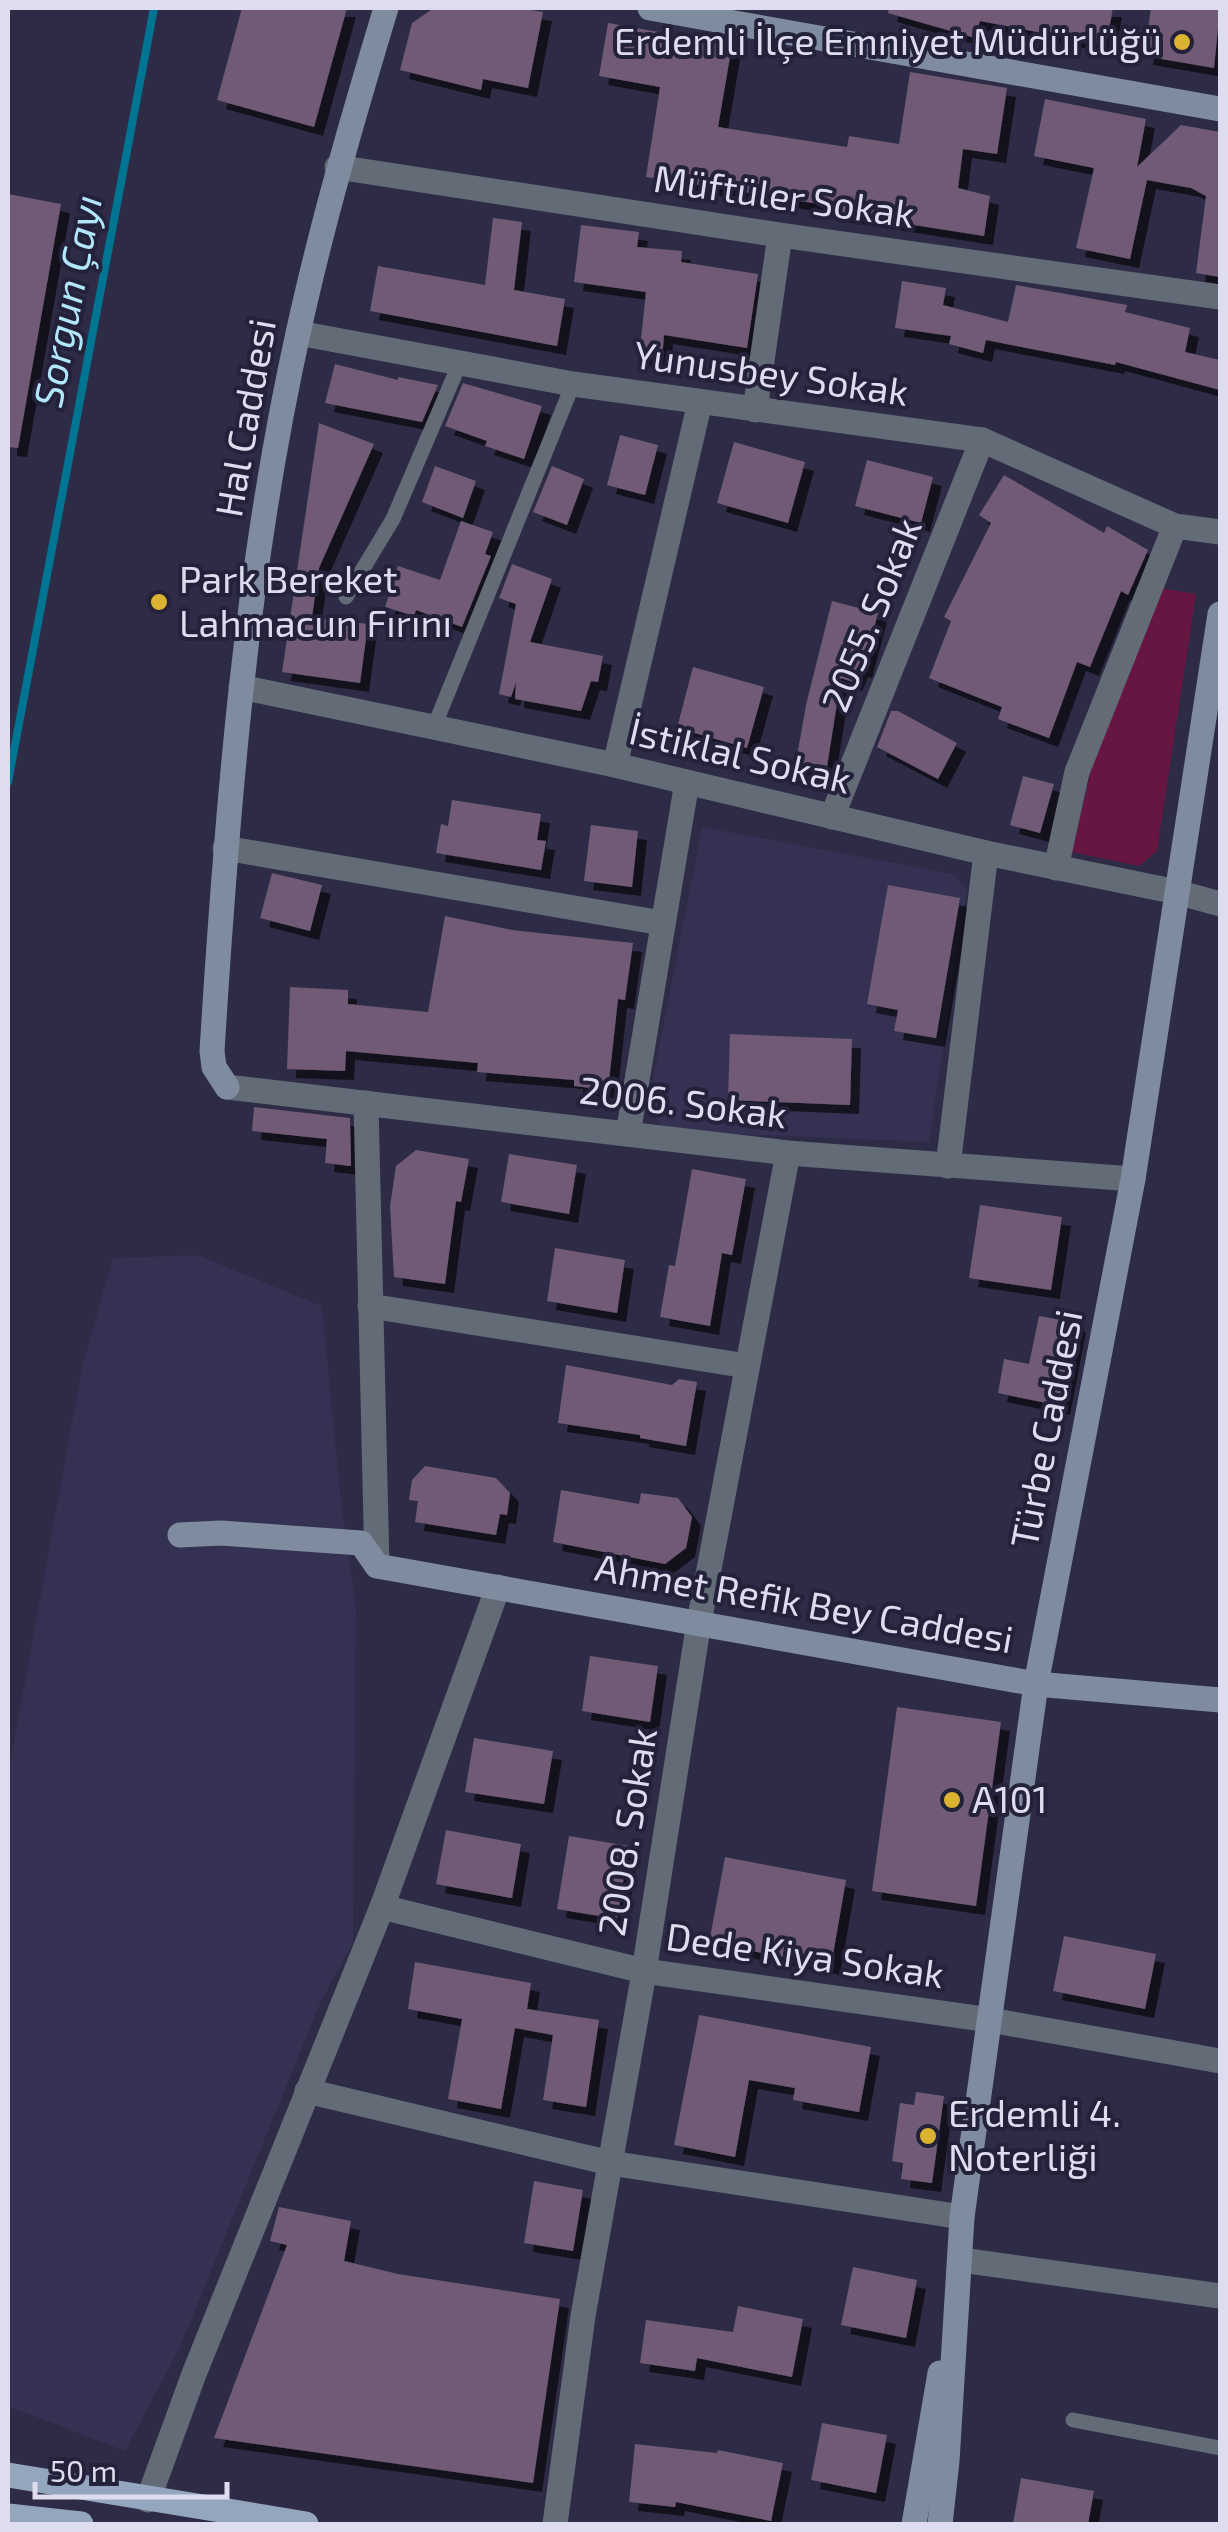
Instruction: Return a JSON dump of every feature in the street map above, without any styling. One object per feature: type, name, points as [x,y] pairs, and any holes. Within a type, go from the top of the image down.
[{"type":"main road","points":[[8,2475],[306,2524]]},
{"type":"main road","points":[[8,2516],[81,2524]]},
{"type":"street","name":"Hal Caddesi","points":[[227,1086],[214,1067],[212,1051],[224,848],[241,688],[298,333],[337,167],[386,8]]},
{"type":"street","points":[[650,8],[1220,109]]},
{"type":"street","name":"Müftüler Sokak","points":[[337,167],[1220,297]]},
{"type":"street","points":[[755,410],[780,235]]},
{"type":"street","name":"Yunusbey Sokak","points":[[298,333],[573,384],[982,440],[1175,526],[1220,532]]},
{"type":"street","points":[[615,765],[700,402]]},
{"type":"street","name":"2055. Sokak","points":[[832,817],[982,440]]},
{"type":"street","points":[[1056,868],[1076,772],[1175,526]]},
{"type":"street","name":"Türbe Caddesi","points":[[943,2520],[962,2217],[1036,1684],[1133,1180],[1220,614]]},
{"type":"street","name":"İstiklal Sokak","points":[[241,688],[615,765],[986,854],[1220,904]]},
{"type":"street","points":[[628,1134],[686,782]]},
{"type":"street","points":[[224,848],[662,923]]},
{"type":"street","points":[[948,1166],[986,854]]},
{"type":"street","name":"2006. Sokak","points":[[227,1086],[788,1153],[1133,1180]]},
{"type":"street","points":[[366,1103],[377,1566]]},
{"type":"street","name":"2008. Sokak","points":[[555,2524],[582,2316],[644,1971],[699,1622],[788,1153]]},
{"type":"street","points":[[370,1306],[748,1366]]},
{"type":"street","points":[[180,1535],[221,1533],[361,1543],[377,1566]]},
{"type":"street","name":"Ahmet Refik Bey Caddesi","points":[[377,1566],[1036,1684],[1220,1700]]},
{"type":"street","points":[[148,2500],[194,2374],[382,1907],[498,1586]]},
{"type":"street","name":"Dede Kiya Sokak","points":[[382,1907],[644,1971],[990,2020],[1220,2061]]},
{"type":"street","points":[[307,2092],[610,2162],[962,2217]]},
{"type":"street","points":[[961,2260],[1220,2296]]},
{"type":"street","name":"Türbe Caddesi","points":[[914,2524],[961,2260]]},
{"type":"street","points":[[903,2524],[920,2483]]},
{"type":"lane","points":[[346,597],[393,519],[458,365]]},
{"type":"lane","points":[[434,727],[573,384]]},
{"type":"lane","points":[[1073,2420],[1220,2448]]},
{"type":"shaded area","points":[[1160,588],[1196,594],[1157,851],[1139,866],[1072,852],[1093,762]]},
{"type":"shaded area","points":[[702,827],[953,874],[967,889],[929,1142],[664,1131],[648,1104]]},
{"type":"shaded area","points":[[197,1255],[322,1306],[341,1502],[356,1607],[353,1943],[321,2001],[180,2347],[125,2451],[8,2406],[8,1775],[82,1367],[113,1258]]},
{"type":"building","points":[[242,8],[347,8],[314,127],[217,100]]},
{"type":"building","points":[[434,8],[519,8],[543,12],[528,88],[483,79],[481,90],[400,70],[412,23]]},
{"type":"building","points":[[889,8],[1113,8],[1106,45],[980,21],[975,38],[888,13]]},
{"type":"building","name":"Erdemli İlçe Emniyet Müdürlüğü","points":[[1151,8],[1220,8],[1214,68],[1144,56]]},
{"type":"building","points":[[608,23],[732,45],[718,127],[847,147],[849,136],[899,144],[910,72],[1007,88],[997,154],[963,149],[958,188],[990,196],[984,236],[838,213],[839,207],[646,177],[660,87],[599,76]]},
{"type":"building","points":[[1045,99],[1146,119],[1137,167],[1181,125],[1220,132],[1220,277],[1196,273],[1206,196],[1191,188],[1147,180],[1130,259],[1076,248],[1094,168],[1034,156]]},
{"type":"building","points":[[8,194],[61,204],[18,448],[8,447]]},
{"type":"building","points":[[493,218],[522,222],[514,290],[565,299],[557,346],[370,311],[378,266],[485,285]]},
{"type":"building","points":[[581,225],[639,232],[637,247],[682,251],[681,262],[758,274],[747,348],[664,335],[662,359],[639,357],[646,292],[574,282]]},
{"type":"building","points":[[902,281],[946,288],[943,305],[1008,322],[1016,285],[1127,305],[1125,312],[1190,328],[1185,352],[1220,360],[1220,390],[1116,362],[1115,365],[986,340],[983,353],[949,344],[951,336],[895,328]]},
{"type":"building","points":[[335,364],[398,380],[438,385],[422,422],[325,403]]},
{"type":"building","points":[[463,383],[542,406],[524,459],[485,446],[487,441],[445,426]]},
{"type":"building","points":[[319,423],[374,444],[319,568],[312,617],[368,624],[360,683],[282,672]]},
{"type":"building","points":[[620,435],[658,445],[645,495],[607,485]]},
{"type":"building","points":[[734,442],[805,462],[788,523],[717,503]]},
{"type":"building","points":[[867,460],[933,477],[921,523],[855,506]]},
{"type":"building","points":[[435,466],[476,481],[463,518],[422,502]]},
{"type":"building","points":[[552,466],[584,479],[567,525],[533,512]]},
{"type":"building","points":[[1004,475],[1104,533],[1107,526],[1148,550],[1128,595],[1121,591],[1090,667],[1077,662],[1049,738],[998,719],[1002,707],[929,678],[951,621],[944,617],[991,523],[979,515]]},
{"type":"building","points":[[461,521],[493,532],[485,554],[491,556],[462,627],[416,610],[414,616],[385,607],[398,566],[440,580]]},
{"type":"building","points":[[512,564],[552,579],[530,642],[603,656],[598,682],[591,681],[581,711],[515,699],[516,682],[511,697],[499,694],[516,604],[499,598]]},
{"type":"building","points":[[832,601],[878,613],[863,669],[859,668],[853,682],[841,678],[826,773],[795,768]]},
{"type":"building","points":[[693,667],[764,687],[747,748],[677,728]]},
{"type":"building","points":[[891,711],[898,711],[957,743],[938,779],[877,747]]},
{"type":"building","points":[[1023,776],[1054,784],[1040,833],[1010,825]]},
{"type":"building","points":[[452,800],[541,814],[537,840],[546,841],[541,870],[436,853],[441,824],[448,826]]},
{"type":"building","points":[[591,825],[638,831],[632,887],[584,881]]},
{"type":"building","points":[[272,873],[322,885],[310,931],[260,918]]},
{"type":"building","points":[[888,885],[960,898],[936,1038],[894,1031],[898,1010],[867,1004]]},
{"type":"building","points":[[445,916],[512,930],[633,943],[625,1000],[618,999],[608,1090],[574,1086],[574,1080],[477,1072],[478,1063],[346,1051],[345,1071],[287,1069],[290,987],[348,990],[348,1004],[428,1012]]},
{"type":"building","points":[[730,1034],[852,1039],[850,1105],[728,1100]]},
{"type":"building","points":[[254,1107],[350,1118],[351,1166],[325,1163],[327,1139],[252,1131]]},
{"type":"building","points":[[416,1150],[469,1159],[461,1202],[456,1201],[445,1284],[394,1277],[390,1206],[396,1166]]},
{"type":"building","points":[[509,1154],[577,1165],[569,1214],[501,1202]]},
{"type":"building","points":[[692,1169],[746,1179],[732,1255],[722,1253],[710,1326],[660,1317],[669,1265],[675,1266]]},
{"type":"building","points":[[980,1205],[1062,1217],[1051,1290],[969,1278]]},
{"type":"building","points":[[555,1248],[625,1260],[617,1313],[547,1301]]},
{"type":"building","points":[[1039,1316],[1077,1323],[1061,1406],[998,1393],[1004,1359],[1029,1364]]},
{"type":"building","points":[[566,1365],[672,1385],[679,1379],[697,1382],[686,1446],[558,1423]]},
{"type":"building","points":[[425,1466],[496,1478],[510,1493],[507,1515],[500,1514],[496,1535],[415,1522],[418,1501],[409,1500],[412,1480]]},
{"type":"building","points":[[561,1490],[639,1504],[641,1493],[678,1498],[692,1517],[686,1548],[665,1564],[553,1542]]},
{"type":"building","points":[[590,1656],[658,1666],[650,1722],[582,1711]]},
{"type":"building","points":[[897,1707],[1001,1722],[976,1906],[872,1891]]},
{"type":"building","points":[[474,1738],[553,1751],[544,1804],[465,1792]]},
{"type":"building","points":[[446,1830],[521,1844],[512,1898],[436,1884]]},
{"type":"building","points":[[569,1836],[629,1846],[617,1919],[557,1909]]},
{"type":"building","points":[[725,1857],[846,1880],[831,1966],[709,1943]]},
{"type":"building","points":[[1064,1936],[1156,1954],[1145,2009],[1053,1991]]},
{"type":"building","points":[[415,1962],[531,1983],[527,2009],[599,2020],[586,2107],[543,2100],[553,2035],[515,2028],[501,2109],[448,2099],[462,2019],[408,2009]]},
{"type":"building","points":[[699,2015],[871,2047],[859,2112],[793,2100],[795,2088],[749,2080],[735,2157],[674,2145]]},
{"type":"building","points":[[916,2092],[944,2096],[932,2183],[901,2179],[903,2163],[892,2161],[900,2103],[914,2105]]},
{"type":"building","points":[[534,2181],[583,2190],[573,2251],[524,2243]]},
{"type":"building","points":[[279,2207],[351,2221],[344,2261],[398,2274],[560,2299],[533,2483],[214,2438],[287,2245],[270,2241]]},
{"type":"building","points":[[853,2267],[917,2280],[906,2338],[841,2325]]},
{"type":"building","points":[[738,2306],[803,2319],[792,2377],[697,2358],[695,2371],[640,2363],[646,2320],[733,2332]]},
{"type":"building","points":[[822,2423],[887,2435],[876,2493],[811,2480]]},
{"type":"building","points":[[635,2444],[717,2453],[718,2450],[783,2463],[771,2521],[676,2502],[675,2507],[629,2502]]},
{"type":"building","points":[[1021,2478],[1094,2491],[1088,2524],[1013,2524]]},
{"type":"waterway","name":"Sorgun Çayı","points":[[8,782],[154,8]]},
{"type":"place","name":"Erdemli İlçe Emniyet Müdürlüğü","points":[[1182,42]]},
{"type":"place","name":"Park Bereket Lahmacun Fırını","points":[[159,602]]},
{"type":"place","name":"A101","points":[[952,1800]]},
{"type":"place","name":"Erdemli 4. Noterliği","points":[[928,2136]]}]
